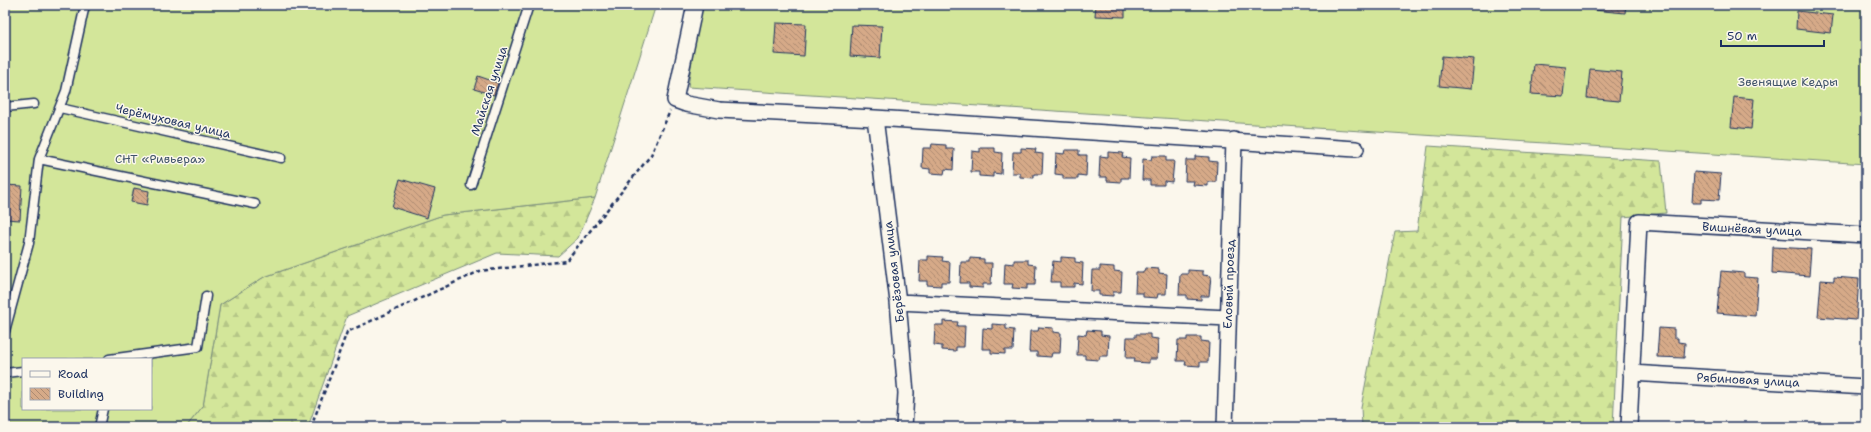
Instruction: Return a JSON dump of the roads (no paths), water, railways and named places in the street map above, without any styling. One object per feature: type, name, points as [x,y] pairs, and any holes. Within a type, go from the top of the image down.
[{"type":"street","points":[[695,5],[675,100],[686,104],[719,110],[1234,140],[1356,150]]},
{"type":"street","name":"Берёзовая улица","points":[[875,118],[898,302],[906,393],[904,427]]},
{"type":"street","name":"Еловый проезд","points":[[1225,427],[1234,140]]},
{"type":"street","name":"Вишнёвая улица","points":[[1631,372],[1639,222],[1866,235]]},
{"type":"street","points":[[898,302],[1228,318]]},
{"type":"street","points":[[1629,427],[1631,372]]},
{"type":"street","name":"Рябиновая улица","points":[[1631,372],[1866,387]]},
{"type":"lane","points":[[5,331],[29,243],[39,159],[66,91],[86,5]]},
{"type":"lane","name":"Майская улица","points":[[471,185],[529,5]]},
{"type":"lane","points":[[5,107],[34,104]]},
{"type":"lane","name":"Черёмуховая улица","points":[[60,108],[281,158]]},
{"type":"lane","points":[[39,159],[255,204]]},
{"type":"lane","points":[[119,358],[198,347],[206,296]]},
{"type":"lane","points":[[5,373],[22,371]]},
{"type":"lane","points":[[99,427],[102,410]]},
{"type":"park label","name":"Звенящие Кедры","points":[[1788,82]]},
{"type":"park label","name":"СНТ «Ривьера»","points":[[160,159]]}]
